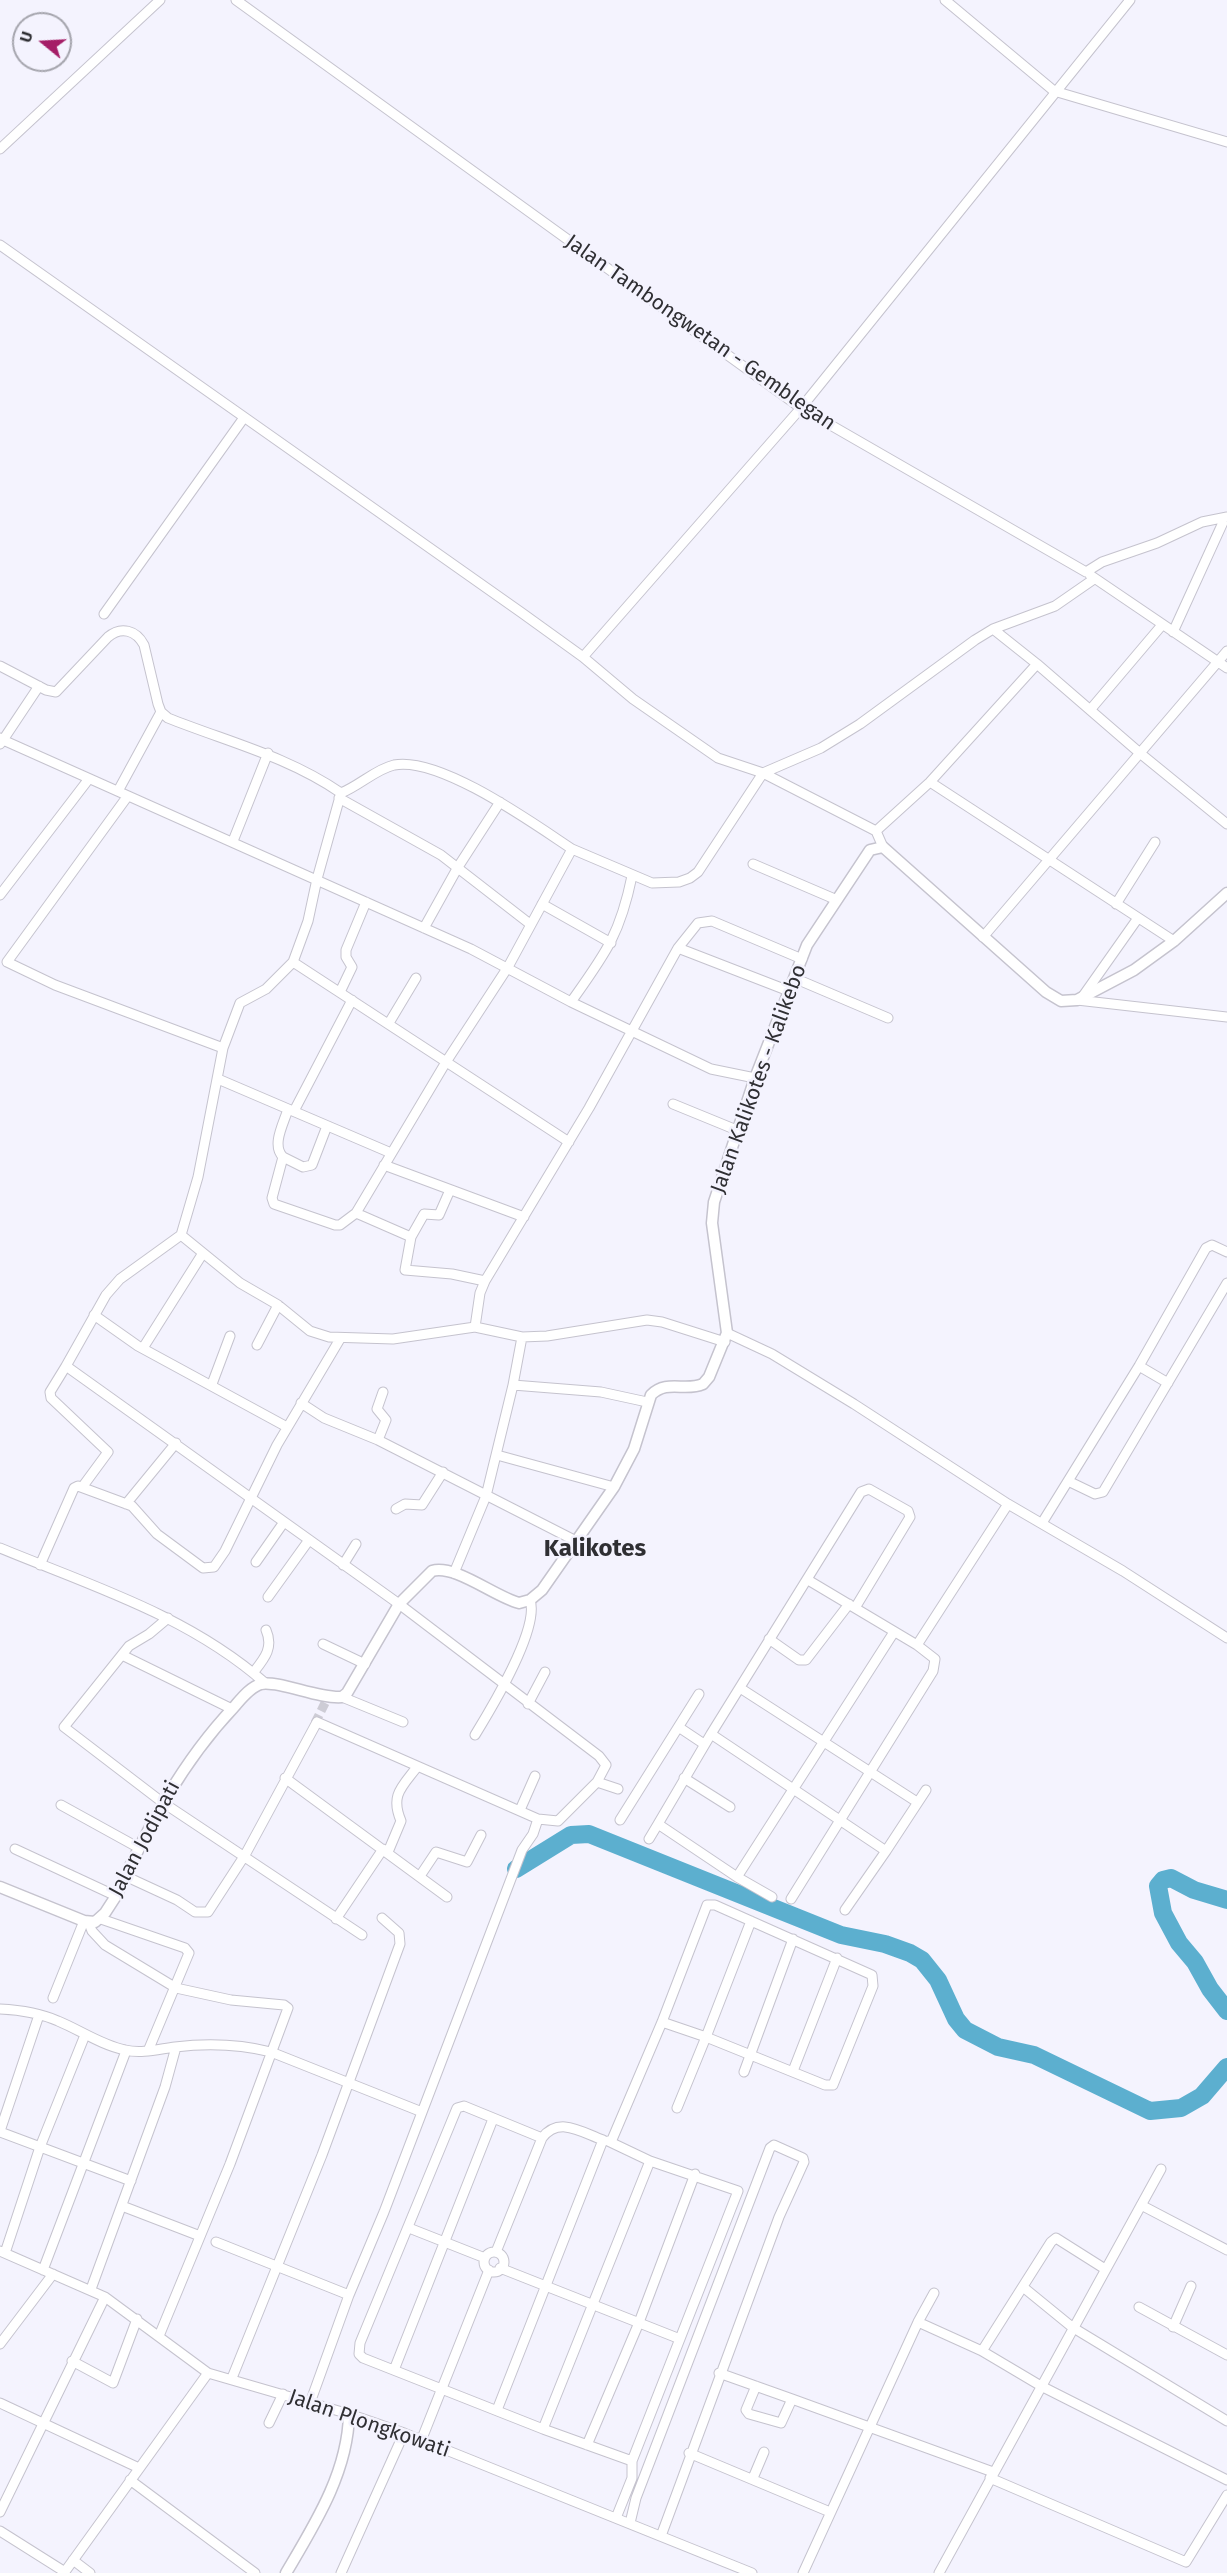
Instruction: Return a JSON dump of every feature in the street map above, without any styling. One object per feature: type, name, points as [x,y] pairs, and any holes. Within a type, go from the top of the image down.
[{"type":"street","points":[[0,148],[160,0]]},
{"type":"street","name":"Jalan Tambongwetan - Gemblegan","points":[[236,0],[801,408],[1090,576],[1227,668]]},
{"type":"street","points":[[945,0],[1054,91],[1227,142]]},
{"type":"street","points":[[583,657],[801,408],[1054,91],[1130,0]]},
{"type":"street","points":[[0,245],[243,419],[583,657],[633,699],[718,758],[763,773],[876,831],[883,847],[1053,997],[1062,1001],[1080,998],[1227,1017]]},
{"type":"street","points":[[104,614],[243,419]]},
{"type":"street","points":[[83,1486],[108,1452],[51,1398],[50,1392],[94,1315],[120,1280],[181,1235],[198,1177],[223,1048],[240,1003],[272,985],[293,962],[308,921],[340,796],[393,765],[405,765],[436,772],[500,802],[572,849],[632,876],[652,883],[664,884],[690,878],[705,863],[763,773],[821,748],[845,734],[993,630],[1056,606],[1090,576],[1102,562],[1157,543],[1202,522],[1226,517]]},
{"type":"street","points":[[1173,632],[1226,517]]},
{"type":"street","points":[[1090,710],[1162,625]]},
{"type":"street","points":[[0,666],[51,692],[61,689],[108,637],[117,630],[125,630],[140,638],[148,654],[161,712],[168,718],[225,741],[268,753],[296,765],[340,796],[441,855],[530,924]]},
{"type":"street","points":[[993,630],[1037,664],[1141,754],[1227,824]]},
{"type":"street","points":[[983,937],[1227,651]]},
{"type":"street","points":[[876,831],[930,782],[1037,664]]},
{"type":"street","points":[[39,686],[1,741],[233,841],[424,928],[508,967],[571,1002],[711,1069],[755,1078]]},
{"type":"street","points":[[117,791],[161,712]]},
{"type":"street","points":[[233,841],[268,753]]},
{"type":"street","points":[[0,895],[88,780]]},
{"type":"street","points":[[930,782],[1174,941]]},
{"type":"street","points":[[127,797],[4,960],[55,985],[223,1048]]},
{"type":"street","points":[[424,928],[458,867],[500,802]]},
{"type":"street","points":[[1116,904],[1155,842]]},
{"type":"street","name":"Jalan Kalikotes - Kalikebo","points":[[726,1338],[712,1213],[738,1131],[755,1078],[813,934],[870,850],[883,847]]},
{"type":"street","points":[[283,1157],[272,1198],[274,1204],[330,1225],[340,1225],[356,1213],[446,1062],[508,967],[572,849]]},
{"type":"street","points":[[753,864],[837,900]]},
{"type":"street","points":[[571,1002],[611,943],[621,920],[632,876]]},
{"type":"street","points":[[1080,998],[1134,970],[1174,941],[1227,893]]},
{"type":"street","points":[[340,992],[352,967],[346,957],[346,950],[366,902]]},
{"type":"street","points":[[542,904],[611,943]]},
{"type":"street","points":[[1080,998],[1138,918]]},
{"type":"street","points":[[475,1327],[480,1293],[486,1281],[633,1031],[678,948],[698,923],[704,920],[712,921],[802,959]]},
{"type":"street","points":[[678,948],[789,991]]},
{"type":"street","points":[[293,962],[569,1142]]},
{"type":"street","points":[[389,1023],[416,978]]},
{"type":"street","points":[[794,978],[888,1018]]},
{"type":"street","points":[[327,1126],[312,1165],[303,1167],[278,1152],[277,1145],[291,1110],[352,1000]]},
{"type":"street","points":[[218,1079],[391,1153]]},
{"type":"street","points":[[673,1104],[738,1131]]},
{"type":"street","points":[[384,1165],[524,1217]]},
{"type":"street","points":[[450,1190],[439,1215],[424,1214],[411,1237],[405,1270],[452,1274],[486,1281]]},
{"type":"street","points":[[356,1213],[411,1237]]},
{"type":"street","points":[[181,1235],[235,1280],[278,1305],[310,1331],[340,1339],[414,1337],[475,1327],[522,1337],[556,1335],[647,1320],[726,1338],[772,1354],[1008,1504],[1123,1571],[1227,1638]]},
{"type":"street","points":[[1042,1523],[1139,1366],[1206,1248],[1212,1245],[1227,1252]]},
{"type":"street","points":[[143,1348],[203,1253]]},
{"type":"street","points":[[1068,1482],[1095,1494],[1103,1492],[1227,1283]]},
{"type":"street","points":[[257,1345],[278,1305]]},
{"type":"street","points":[[94,1315],[143,1348],[287,1426]]},
{"type":"street","points":[[212,1384],[230,1336]]},
{"type":"street","points":[[454,1573],[486,1496],[522,1337]]},
{"type":"street","points":[[342,1698],[348,1693],[365,1665],[399,1604],[432,1571],[439,1569],[454,1573],[519,1603],[530,1600],[542,1590],[578,1542],[614,1487],[634,1449],[647,1402],[655,1390],[666,1385],[694,1387],[703,1384],[726,1338]]},
{"type":"street","points":[[40,1565],[75,1488],[83,1486],[136,1509],[157,1534],[207,1570],[214,1567],[222,1556],[287,1426],[340,1339]]},
{"type":"street","points":[[66,1366],[399,1604],[604,1761],[605,1770],[597,1782],[558,1821],[538,1819],[317,1722],[245,1855],[205,1914],[195,1912],[177,1900],[125,1876]]},
{"type":"street","points":[[1139,1366],[1168,1383]]},
{"type":"street","points":[[513,1384],[602,1392],[647,1402]]},
{"type":"street","points":[[378,1440],[386,1420],[377,1409],[383,1392]]},
{"type":"street","points":[[302,1404],[324,1418],[378,1440],[578,1542]]},
{"type":"street","points":[[126,1504],[176,1443]]},
{"type":"street","points":[[497,1455],[614,1487]]},
{"type":"street","points":[[396,1509],[405,1504],[422,1505],[442,1472]]},
{"type":"street","points":[[649,1839],[704,1744],[863,1490],[872,1489],[908,1511],[910,1517],[852,1606],[806,1660],[799,1660],[770,1639]]},
{"type":"street","points":[[917,1645],[1008,1504]]},
{"type":"street","points":[[256,1562],[284,1522]]},
{"type":"street","points":[[268,1597],[309,1540]]},
{"type":"street","points":[[343,1565],[356,1544]]},
{"type":"street","points":[[0,1548],[168,1618],[199,1634],[265,1683],[310,1694],[342,1698],[402,1722]]},
{"type":"street","points":[[791,1899],[935,1667],[935,1659],[917,1645],[808,1580]]},
{"type":"street","points":[[475,1735],[504,1685],[532,1621],[530,1600]]},
{"type":"street","points":[[168,1618],[149,1635],[134,1641],[64,1727],[162,1802],[245,1855],[362,1935]]},
{"type":"street","points":[[253,1673],[269,1650],[267,1630]]},
{"type":"street","points":[[737,1877],[894,1632]]},
{"type":"street","points":[[323,1644],[365,1665]]},
{"type":"street","points":[[122,1655],[232,1709]]},
{"type":"street","points":[[528,1704],[545,1672]]},
{"type":"street","name":"Jalan Jodipati","points":[[86,1922],[101,1919],[116,1896],[162,1802],[194,1754],[252,1689],[265,1683]]},
{"type":"street","points":[[740,1688],[918,1802]]},
{"type":"street","points":[[620,1820],[680,1728],[699,1694]]},
{"type":"street","points":[[680,1728],[704,1744]]},
{"type":"street","points":[[711,1734],[886,1851]]},
{"type":"street","points":[[336,1919],[386,1850],[401,1821],[396,1807],[396,1797],[417,1767]]},
{"type":"street","points":[[520,1810],[535,1776]]},
{"type":"street","points":[[285,1778],[447,1897]]},
{"type":"street","points":[[684,1778],[730,1807]]},
{"type":"street","points":[[597,1782],[618,1789]]},
{"type":"street","points":[[845,1910],[926,1790]]},
{"type":"street","points":[[61,1805],[139,1848]]},
{"type":"street","points":[[310,2403],[349,2295],[522,1850],[533,1834],[538,1819]]},
{"type":"street","points":[[658,1824],[737,1877],[772,1897]]},
{"type":"street","points":[[420,1876],[436,1852],[467,1862],[481,1835]]},
{"type":"street","points":[[15,1849],[116,1896]]},
{"type":"street","points":[[0,1887],[86,1922],[105,1945],[176,1988],[231,2000],[287,2006],[288,2011],[250,2112],[159,2336]]},
{"type":"street","points":[[496,2410],[609,2139],[662,2022],[706,1905],[712,1904],[872,1975],[873,1983],[834,2084],[825,2085],[750,2054],[662,2022]]},
{"type":"street","points":[[232,2378],[349,2083],[400,1944],[397,1930],[382,1918]]},
{"type":"street","points":[[101,1919],[185,1948],[189,1953],[148,2051]]},
{"type":"street","points":[[677,2108],[751,1921]]},
{"type":"street","points":[[53,1998],[86,1922]]},
{"type":"street","points":[[744,2072],[794,1939]]},
{"type":"street","points":[[793,2071],[837,1958]]},
{"type":"street","points":[[0,2008],[39,2014],[58,2021],[85,2036],[126,2051],[232,2044],[271,2052],[422,2112]]},
{"type":"street","points":[[39,2014],[0,2132],[131,2181]]},
{"type":"street","points":[[2,2252],[40,2147],[85,2036]]},
{"type":"street","points":[[91,2289],[165,2087],[176,2047]]},
{"type":"street","points":[[43,2270],[126,2051]]},
{"type":"street","points":[[542,2139],[465,2106],[457,2108],[359,2348],[359,2354],[363,2358],[543,2429],[633,2461]]},
{"type":"street","points":[[394,2370],[493,2119]]},
{"type":"street","points":[[496,2252],[542,2139],[551,2128],[562,2126],[609,2139],[650,2161],[694,2174],[738,2191],[633,2461],[632,2478],[616,2518]]},
{"type":"street","points":[[630,2523],[636,2498],[770,2148],[774,2145],[803,2158],[804,2162],[779,2217],[719,2373],[661,2536]]},
{"type":"street","points":[[543,2429],[650,2161]]},
{"type":"street","points":[[939,2573],[1072,2327],[1161,2169]]},
{"type":"street","points":[[587,2445],[638,2325],[694,2174]]},
{"type":"street","points":[[1141,2205],[1227,2250]]},
{"type":"street","points":[[122,2206],[200,2236]]},
{"type":"street","points":[[409,2228],[484,2258]]},
{"type":"street","points":[[982,2351],[1051,2242],[1056,2238],[1105,2269]]},
{"type":"street","points":[[216,2242],[349,2295]]},
{"type":"street","name":"Jalan Plongkowati","points":[[2,2252],[105,2297],[208,2373],[232,2378],[404,2433],[752,2573]]},
{"type":"street","points":[[496,2252],[502,2257],[502,2265],[495,2271],[489,2270],[484,2264],[484,2258],[496,2252]]},
{"type":"street","points":[[502,2265],[593,2307],[680,2339]]},
{"type":"street","points":[[421,2441],[489,2270]]},
{"type":"street","points":[[0,2344],[53,2274]]},
{"type":"street","points":[[1173,2326],[1191,2286]]},
{"type":"street","points":[[1023,2287],[1072,2327],[1227,2421]]},
{"type":"street","points":[[803,2573],[869,2425],[918,2322],[934,2294]]},
{"type":"street","points":[[0,2512],[105,2297]]},
{"type":"street","points":[[1140,2307],[1227,2355]]},
{"type":"street","points":[[72,2361],[113,2383],[137,2319]]},
{"type":"street","points":[[918,2322],[982,2351],[1041,2386],[1227,2480]]},
{"type":"street","points":[[0,2532],[65,2572],[208,2373]]},
{"type":"street","points":[[719,2373],[869,2425],[992,2475],[1186,2562]]},
{"type":"street","points":[[756,2386],[746,2410],[748,2414],[779,2423],[785,2417],[792,2399]]},
{"type":"street","points":[[269,2423],[283,2394]]},
{"type":"street","points":[[0,2403],[139,2468]]},
{"type":"street","points":[[286,2573],[336,2478],[346,2446],[349,2414]]},
{"type":"street","points":[[341,2573],[404,2433]]},
{"type":"street","points":[[753,2478],[764,2452]]},
{"type":"street","points":[[689,2453],[830,2512]]},
{"type":"street","points":[[130,2480],[255,2573]]},
{"type":"street","points":[[1180,2573],[1227,2495]]},
{"type":"street","points":[[73,2560],[90,2573]]},
{"type":"waterway","points":[[516,1869],[571,1835],[589,1834],[841,1935],[885,1944],[910,1953],[922,1960],[938,1980],[956,2019],[965,2030],[998,2047],[1034,2055],[1150,2111],[1181,2108],[1202,2096],[1227,2067]]},
{"type":"waterway","points":[[1227,1900],[1194,1890],[1171,1878],[1163,1880],[1158,1886],[1163,1913],[1179,1943],[1195,1962],[1210,1989],[1227,2011]]},
{"type":"tunnel","points":[[315,1723],[328,1697]]},
{"type":"district","name":"Kalikotes","points":[[595,1549]]}]
